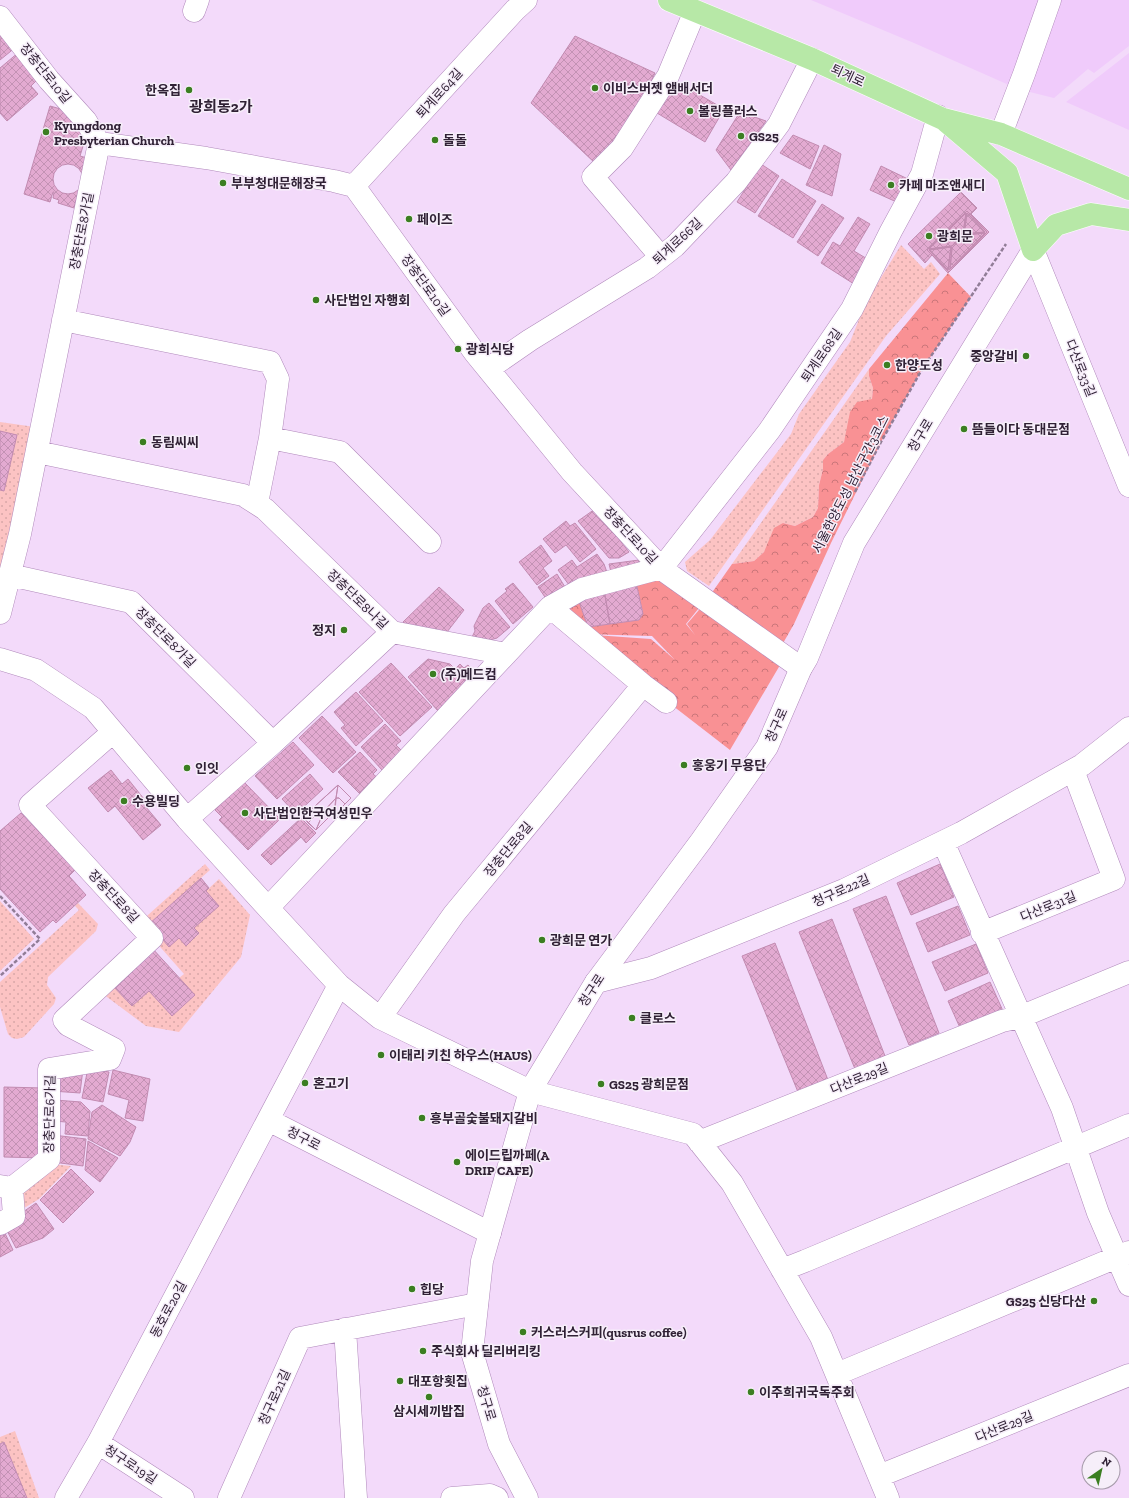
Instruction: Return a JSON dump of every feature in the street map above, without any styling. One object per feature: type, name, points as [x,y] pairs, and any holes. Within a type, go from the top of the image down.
[{"type":"main road","name":"퇴계로","points":[[668,0],[812,59],[941,118],[1001,134],[1129,189]]},
{"type":"main road","points":[[941,118],[1007,173],[1033,250],[1056,225],[1091,214],[1129,220]]},
{"type":"street","name":"퇴계로64길","points":[[354,186],[514,10],[526,0]]},
{"type":"street","points":[[1001,134],[1050,0]]},
{"type":"street","points":[[661,257],[593,177],[622,148],[668,76],[695,11]]},
{"type":"street","name":"장충단로10길","points":[[0,17],[49,80],[86,121],[99,143]]},
{"type":"street","name":"퇴계로66길","points":[[488,369],[530,340],[647,268],[675,246],[736,182],[779,124],[812,59]]},
{"type":"street","name":"퇴계로68길","points":[[661,568],[769,431],[852,309],[922,174],[941,118]]},
{"type":"street","points":[[99,143],[206,158],[354,186]]},
{"type":"street","name":"장충단로8가길","points":[[0,613],[20,534],[99,143]]},
{"type":"street","name":"장충단로10길","points":[[354,186],[488,369],[572,472],[661,568],[801,668]]},
{"type":"street","name":"다산로33길","points":[[1033,250],[1129,486]]},
{"type":"street","name":"청구로","points":[[527,1498],[499,1444],[472,1352],[482,1261],[530,1091],[596,982],[701,842],[767,747],[801,668],[807,658],[854,543],[1033,250]]},
{"type":"street","points":[[63,320],[270,362],[278,379],[270,438],[257,503]]},
{"type":"street","points":[[270,438],[340,452],[430,542]]},
{"type":"street","name":"장충단로8나길","points":[[37,452],[243,495],[265,509],[392,632],[506,654]]},
{"type":"street","points":[[268,908],[550,607],[582,589],[661,568]]},
{"type":"street","name":"장충단로8가길","points":[[10,575],[132,602],[273,743]]},
{"type":"street","points":[[550,607],[643,685],[666,702]]},
{"type":"street","points":[[187,819],[273,743],[392,632]]},
{"type":"street","points":[[0,659],[36,670],[93,708],[187,819],[339,985],[380,1018],[530,1091],[692,1134],[732,1183],[821,1337],[888,1498]]},
{"type":"street","name":"장충단로8길","points":[[380,1018],[454,914],[643,685]]},
{"type":"street","name":"청구로22길","points":[[596,982],[651,968],[844,890],[961,833],[1082,765],[1129,728]]},
{"type":"street","name":"장충단로8길","points":[[113,732],[30,804],[152,938],[64,1020],[68,1025],[114,1049]]},
{"type":"street","name":"다산로31길","points":[[982,933],[1114,879],[1073,770]]},
{"type":"street","points":[[943,842],[1020,1018],[1062,1108],[1098,1213],[1123,1254],[1129,1285]]},
{"type":"street","points":[[1020,1018],[1129,972]]},
{"type":"street","name":"동호로20길","points":[[66,1498],[98,1443],[339,985]]},
{"type":"street","name":"다산로29길","points":[[699,1142],[1002,1021],[1020,1018]]},
{"type":"street","name":"장충단로6가길","points":[[0,1224],[14,1216],[6,1187],[49,1160],[49,1070],[110,1059],[114,1049]]},
{"type":"street","name":"청구로","points":[[268,1120],[490,1233]]},
{"type":"street","points":[[782,1270],[1129,1125]]},
{"type":"street","points":[[837,1374],[1123,1254]]},
{"type":"street","name":"청구로21길","points":[[229,1498],[300,1338],[477,1304]]},
{"type":"street","points":[[345,1329],[356,1498]]},
{"type":"street","name":"다산로29길","points":[[879,1476],[1129,1375]]},
{"type":"street","name":"청구로19길","points":[[98,1443],[183,1498]]},
{"type":"street","points":[[452,1498],[490,1495],[497,1498]]},
{"type":"path","name":"서울한양도성 남산구간3코스","points":[[855,492],[921,371],[1008,241]]},
{"type":"path","points":[[0,896],[40,939],[0,976]]},
{"type":"shaded area","points":[[811,0],[1129,0],[1129,46],[1094,73],[1088,69],[1054,98],[1018,89]]},
{"type":"shaded area","points":[[1129,53],[1129,130],[1066,102]]},
{"type":"shaded area","points":[[901,245],[924,269],[931,262],[940,274],[886,336],[709,586],[687,571],[685,562],[710,540],[791,434],[799,414],[850,342],[866,302]]},
{"type":"shaded area","points":[[869,369],[869,376],[873,388],[872,399],[847,431],[844,442],[828,454],[823,460],[823,469],[819,485],[818,508],[813,517],[795,526],[783,523],[764,552],[754,561],[732,564]]},
{"type":"shaded area","points":[[0,422],[42,428],[0,574]]},
{"type":"shaded area","points":[[205,864],[210,870],[149,924],[169,946],[179,938],[186,945],[199,934],[194,928],[206,891],[219,879],[250,915],[241,957],[179,1032],[146,1026],[103,994],[112,985],[132,1006],[149,991],[172,1016],[195,995],[179,978],[184,974],[139,923]]},
{"type":"shaded area","points":[[0,901],[34,939],[0,971]]},
{"type":"shaded area","points":[[78,903],[98,924],[96,931],[48,977],[47,985],[56,998],[54,1004],[24,1037],[17,1039],[12,1038],[8,1034],[0,1007],[0,982],[79,910],[75,906]]},
{"type":"shaded area","points":[[50,1164],[71,1166],[39,1199],[16,1213],[16,1194]]},
{"type":"shaded area","points":[[15,1431],[39,1498],[27,1498],[4,1442],[0,1444],[0,1437]]},
{"type":"green space","points":[[948,273],[971,297],[921,371],[881,442],[831,543],[794,624],[782,645],[711,594],[732,564],[754,561],[764,552],[774,528],[783,523],[795,526],[813,517],[818,508],[819,485],[823,469],[823,460],[828,454],[844,442],[850,412],[857,402],[872,399],[873,388],[869,376],[869,369]]},
{"type":"green space","points":[[661,573],[703,603],[686,624],[695,635],[687,624],[704,604],[783,660],[730,750],[580,634],[651,639],[675,660],[652,636],[582,634],[557,610],[578,599],[588,627],[639,620],[643,613],[636,582]]},
{"type":"building","points":[[0,28],[16,47],[0,60]]},
{"type":"building","name":"이비스버젯 앰배서더","points":[[575,36],[655,73],[635,117],[596,164],[531,103]]},
{"type":"building","points":[[19,52],[40,77],[31,86],[38,94],[7,121],[0,113],[0,68]]},
{"type":"building","name":"볼링플러스","points":[[676,81],[724,109],[705,142],[657,113]]},
{"type":"building","points":[[50,106],[75,113],[71,128],[87,133],[80,156],[87,158],[79,201],[76,200],[74,208],[58,203],[59,200],[53,198],[54,192],[50,202],[24,194]]},
{"type":"building","name":"GS25","points":[[740,112],[766,121],[731,170],[716,150]]},
{"type":"building","points":[[793,135],[819,146],[810,169],[780,153]]},
{"type":"building","points":[[824,145],[841,154],[832,196],[806,185]]},
{"type":"building","points":[[68,164],[79,168],[83,179],[79,190],[68,194],[57,190],[53,179],[57,168]]},
{"type":"building","points":[[761,164],[779,176],[755,213],[737,202]]},
{"type":"building","name":"카페 마조앤새디","points":[[881,166],[912,181],[901,204],[870,190]]},
{"type":"building","points":[[782,179],[816,201],[793,238],[758,216]]},
{"type":"building","name":"광희문","points":[[961,192],[977,208],[971,214],[989,232],[949,272],[987,232],[967,211],[927,250],[932,255],[925,263],[908,244]]},
{"type":"building","points":[[822,204],[844,218],[818,256],[797,242]]},
{"type":"building","points":[[967,211],[987,232],[949,272],[927,250]],"holes":[[[966,213],[963,234],[952,246],[929,249]],[[967,213],[985,232],[964,234]],[[985,233],[950,269],[952,248],[964,235]],[[951,247],[948,270],[929,250]]]},
{"type":"building","points":[[966,213],[963,234],[952,246],[929,249]]},
{"type":"building","points":[[967,213],[985,232],[964,234]]},
{"type":"building","points":[[858,217],[870,224],[854,251],[869,260],[854,284],[821,263],[833,242],[840,246]]},
{"type":"building","points":[[985,233],[950,269],[952,248],[964,235]]},
{"type":"building","points":[[951,247],[948,270],[929,250]]},
{"type":"building","points":[[932,255],[949,272],[948,273]]},
{"type":"building","points":[[0,431],[17,435],[4,491],[0,490]]},
{"type":"building","points":[[595,509],[629,552],[619,558],[609,558],[578,521]]},
{"type":"building","points":[[566,521],[570,526],[575,523],[596,549],[580,562],[566,545],[555,553],[543,539]]},
{"type":"building","points":[[541,545],[552,561],[543,568],[549,576],[537,585],[519,562]]},
{"type":"building","points":[[597,554],[604,564],[608,575],[572,589],[558,570],[572,560],[577,567]]},
{"type":"building","points":[[639,560],[644,569],[612,576],[609,564]]},
{"type":"building","points":[[557,574],[565,587],[547,600],[538,587]]},
{"type":"building","points":[[636,582],[643,614],[639,620],[610,624],[604,590]]},
{"type":"building","points":[[513,583],[533,607],[513,624],[495,601],[507,591],[505,589]]},
{"type":"building","points":[[439,587],[464,610],[447,632],[411,628],[403,622]]},
{"type":"building","points":[[604,590],[610,624],[588,627],[578,599]]},
{"type":"building","points":[[489,603],[510,627],[497,638],[490,640],[472,637],[475,631],[474,626],[483,608]]},
{"type":"building","points":[[428,659],[450,664],[455,669],[460,664],[464,668],[468,665],[477,675],[438,711],[408,677]]},
{"type":"building","points":[[391,663],[432,707],[400,736],[359,692]]},
{"type":"building","points":[[356,692],[383,721],[356,746],[341,728],[345,725],[334,712]]},
{"type":"building","points":[[322,716],[356,752],[333,773],[299,738]]},
{"type":"building","points":[[385,724],[401,741],[396,745],[402,751],[382,770],[361,747]]},
{"type":"building","points":[[293,742],[314,765],[277,799],[255,776]]},
{"type":"building","points":[[360,752],[377,770],[373,774],[379,779],[362,796],[338,772]]},
{"type":"building","points":[[111,770],[122,784],[128,779],[144,799],[141,801],[161,825],[143,840],[115,806],[108,812],[88,788]]},
{"type":"building","points":[[310,774],[323,789],[296,814],[282,799]]},
{"type":"building","points":[[244,782],[280,819],[248,850],[219,820],[222,817],[215,810]]},
{"type":"building","points":[[338,785],[351,798],[316,830],[303,817]]},
{"type":"building","points":[[338,785],[351,798],[345,804],[339,798],[336,798]]},
{"type":"building","points":[[338,785],[336,798],[324,811],[320,811],[308,823],[303,817]]},
{"type":"building","points":[[336,798],[339,798],[345,804],[336,813],[335,812]]},
{"type":"building","points":[[336,798],[334,812],[316,830],[324,811]]},
{"type":"building","points":[[320,811],[324,811],[316,830],[308,823]]},
{"type":"building","points":[[21,813],[75,870],[69,876],[86,895],[56,923],[53,920],[40,932],[0,889],[0,831]]},
{"type":"building","points":[[301,818],[316,833],[306,843],[301,837],[271,865],[261,855]]},
{"type":"building","points":[[940,864],[954,897],[911,915],[897,883]]},
{"type":"building","points":[[201,878],[209,888],[206,891],[219,906],[194,928],[199,933],[186,946],[179,938],[169,947],[149,924]]},
{"type":"building","points":[[886,896],[939,1033],[909,1045],[853,909]]},
{"type":"building","points":[[958,906],[970,935],[928,952],[916,923]]},
{"type":"building","points":[[832,919],[885,1056],[855,1069],[799,932]]},
{"type":"building","points":[[775,943],[828,1080],[798,1092],[742,956]]},
{"type":"building","points":[[976,944],[988,973],[945,991],[932,962]]},
{"type":"building","points":[[152,948],[195,995],[172,1016],[149,991],[132,1006],[112,985]]},
{"type":"building","points":[[990,982],[1003,1011],[961,1030],[948,1001]]},
{"type":"building","points":[[88,1068],[109,1072],[103,1102],[82,1098]]},
{"type":"building","points":[[83,1069],[80,1093],[52,1091],[52,1072]]},
{"type":"building","points":[[113,1070],[150,1079],[143,1121],[125,1118],[129,1100],[108,1094]]},
{"type":"building","points":[[4,1087],[43,1088],[43,1158],[4,1157]]},
{"type":"building","points":[[55,1100],[81,1102],[90,1111],[88,1136],[65,1134],[66,1122],[53,1121]]},
{"type":"building","points":[[102,1105],[136,1127],[130,1142],[120,1156],[88,1139],[92,1112]]},
{"type":"building","points":[[53,1135],[86,1139],[83,1166],[53,1162]]},
{"type":"building","points":[[88,1141],[118,1158],[100,1182],[85,1170]]},
{"type":"building","points":[[71,1169],[94,1192],[63,1223],[40,1200]]},
{"type":"building","points":[[36,1203],[54,1229],[43,1238],[16,1248],[4,1225]]},
{"type":"building","points":[[1,1225],[13,1250],[0,1257],[0,1226]]},
{"type":"building","points":[[4,1442],[27,1498],[0,1498],[0,1444]]},
{"type":"place","name":"이비스버젯 앰배서더","points":[[595,88]]},
{"type":"place","name":"한옥집","points":[[189,90]]},
{"type":"place","name":"볼링플러스","points":[[690,111]]},
{"type":"place","name":"Kyungdong Presbyterian Church","points":[[46,132]]},
{"type":"place","name":"GS25","points":[[741,136]]},
{"type":"place","name":"돌돌","points":[[435,140]]},
{"type":"place","name":"부부청대문해장국","points":[[223,183]]},
{"type":"place","name":"카페 마조앤새디","points":[[891,185]]},
{"type":"place","name":"페이즈","points":[[409,219]]},
{"type":"place","name":"광희문","points":[[929,236]]},
{"type":"place","name":"사단법인 자행회","points":[[316,300]]},
{"type":"place","name":"광희식당","points":[[458,349]]},
{"type":"place","name":"중앙갈비","points":[[1026,356]]},
{"type":"place","name":"한양도성","points":[[887,365]]},
{"type":"place","name":"뜸들이다 동대문점","points":[[964,429]]},
{"type":"place","name":"동림씨씨","points":[[143,442]]},
{"type":"place","name":"정지","points":[[344,630]]},
{"type":"place","name":"(주)메드컴","points":[[433,674]]},
{"type":"place","name":"홍웅기 무용단","points":[[684,765]]},
{"type":"place","name":"인잇","points":[[187,768]]},
{"type":"place","name":"수용빌딩","points":[[124,801]]},
{"type":"place","name":"사단법인한국여성민우","points":[[245,813]]},
{"type":"place","name":"광희문 연가","points":[[542,940]]},
{"type":"place","name":"클로스","points":[[632,1018]]},
{"type":"place","name":"이태리 키친 하우스(HAUS)","points":[[381,1055]]},
{"type":"place","name":"혼고기","points":[[305,1083]]},
{"type":"place","name":"GS25 광희문점","points":[[601,1084]]},
{"type":"place","name":"흥부골숯불돼지갈비","points":[[422,1118]]},
{"type":"place","name":"에이드립까페(A DRIP CAFE)","points":[[457,1162]]},
{"type":"place","name":"힙당","points":[[412,1289]]},
{"type":"place","name":"GS25 신당다산","points":[[1094,1301]]},
{"type":"place","name":"커스러스커피(qusrus coffee)","points":[[523,1332]]},
{"type":"place","name":"주식회사 딜리버리킹","points":[[423,1351]]},
{"type":"place","name":"대포항횟집","points":[[400,1381]]},
{"type":"place","name":"이주희귀국독주회","points":[[751,1392]]},
{"type":"place","name":"삼시세끼밥집","points":[[429,1397]]},
{"type":"district","name":"광희동2가","points":[[221,107]]}]
